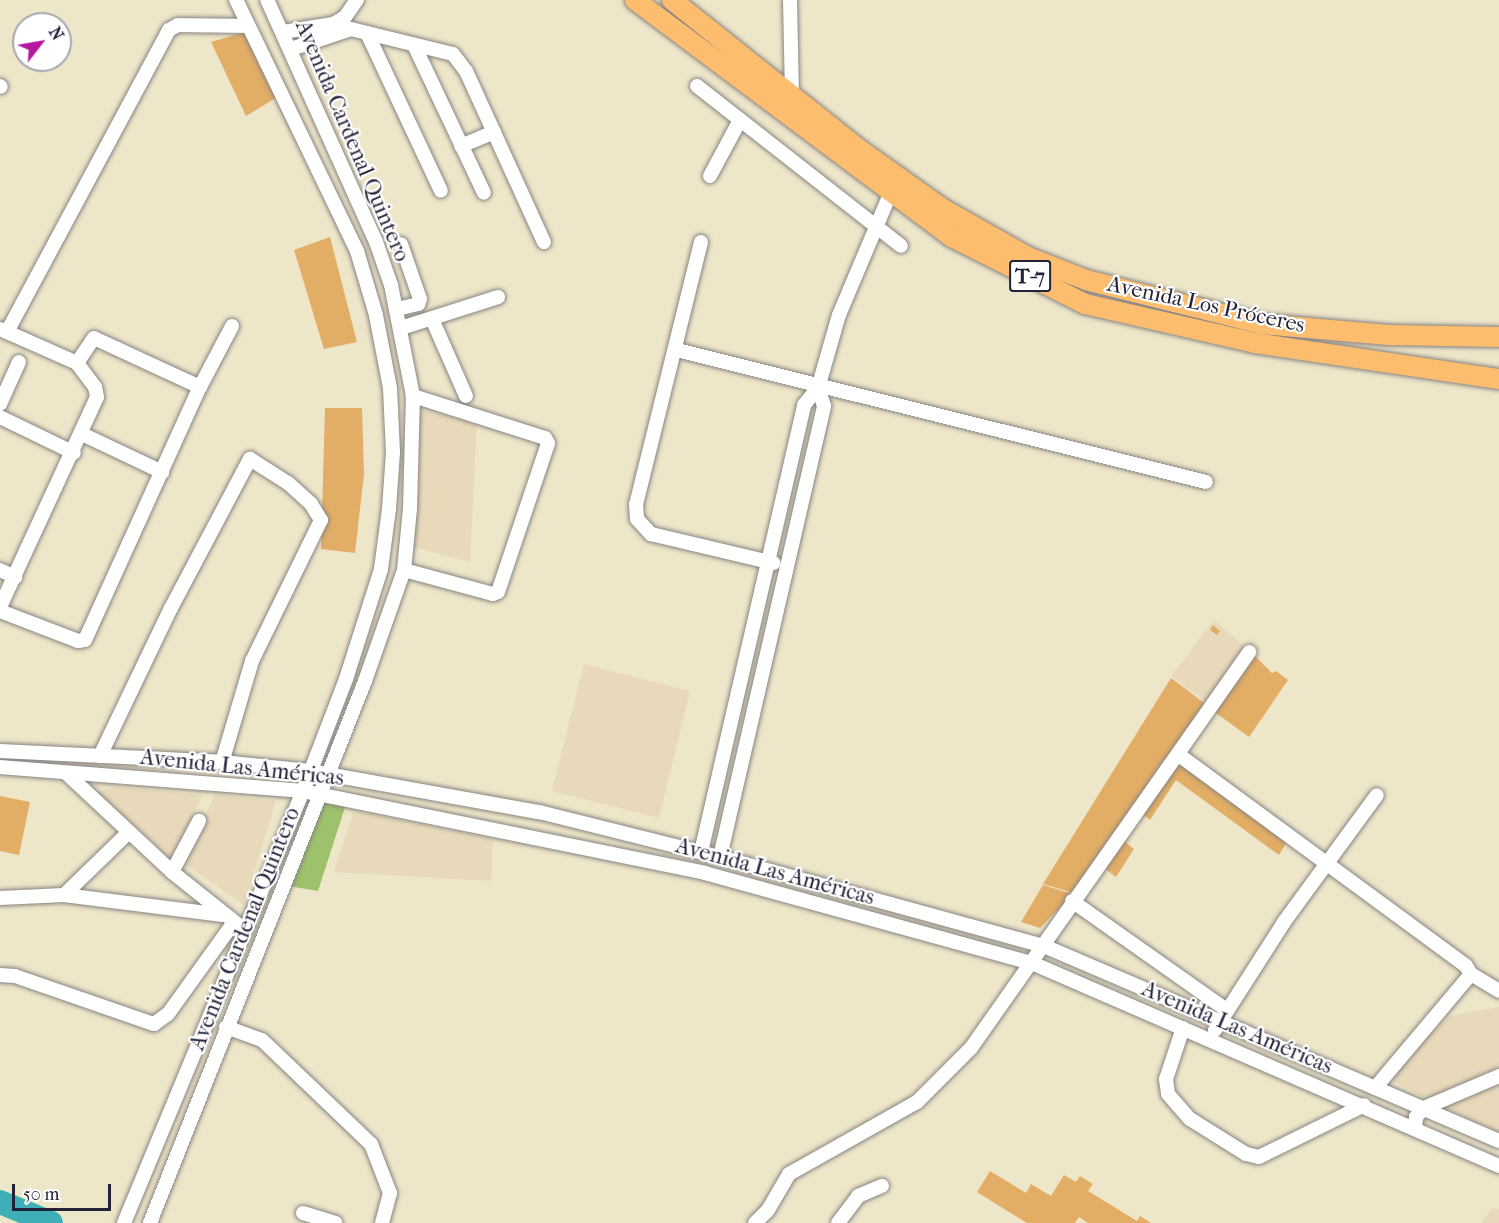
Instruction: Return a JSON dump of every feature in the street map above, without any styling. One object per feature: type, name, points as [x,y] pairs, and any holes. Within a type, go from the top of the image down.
[{"type":"highway","name":"Avenida Los Próceres","points":[[635,0],[890,194],[952,237],[1085,304],[1255,343],[1499,379]]},
{"type":"highway","name":"Avenida Los Próceres","points":[[672,0],[792,96],[943,209],[1028,257],[1086,280],[1262,324],[1389,335],[1499,337]]},
{"type":"street","name":"Avenida Cardenal Quintero","points":[[124,1223],[187,1068],[235,922],[303,791],[345,679],[381,569],[393,452],[390,388],[376,315],[357,251],[236,0]]},
{"type":"street","name":"Avenida Cardenal Quintero","points":[[150,1223],[226,1027],[322,795],[404,570],[413,396],[397,309],[376,242],[267,0]]},
{"type":"street","points":[[283,32],[333,24],[345,17],[357,0]]},
{"type":"street","points":[[790,0],[792,96]]},
{"type":"street","points":[[232,326],[200,387],[85,640],[78,641],[0,609],[74,453],[97,392],[77,363],[3,331],[170,30],[178,25],[248,26]]},
{"type":"street","points":[[291,49],[351,29],[415,47],[453,54],[461,60],[544,242]]},
{"type":"street","points":[[367,33],[441,191]]},
{"type":"street","points":[[415,47],[484,193]]},
{"type":"street","points":[[697,86],[901,246]]},
{"type":"street","points":[[710,176],[740,120]]},
{"type":"street","points":[[461,146],[494,132]]},
{"type":"street","points":[[701,852],[804,405],[818,388],[839,315],[878,229],[890,194]]},
{"type":"street","points":[[701,242],[677,350],[636,504],[637,519],[651,534],[786,566]]},
{"type":"street","points":[[397,309],[418,304],[420,298],[401,244]]},
{"type":"street","points":[[401,328],[498,297]]},
{"type":"street","points":[[432,319],[466,396]]},
{"type":"street","points":[[77,363],[94,338],[200,387]]},
{"type":"street","points":[[677,350],[818,388],[1206,482]]},
{"type":"street","points":[[0,404],[20,362]]},
{"type":"street","points":[[720,857],[824,406],[818,388]]},
{"type":"street","points":[[404,570],[493,594],[498,592],[548,443],[545,438],[413,396]]},
{"type":"street","points":[[0,417],[74,453]]},
{"type":"street","points":[[82,434],[162,471]]},
{"type":"street","points":[[100,756],[171,608],[250,459],[288,483],[321,520],[252,661],[222,762]]},
{"type":"street","points":[[0,570],[15,577]]},
{"type":"street","points":[[755,1223],[768,1210],[789,1174],[917,1102],[971,1048],[1044,946],[1072,901],[1179,755],[1249,651]]},
{"type":"street","name":"Avenida Las Américas","points":[[0,751],[222,762],[310,771],[539,812],[701,852],[1044,946],[1499,1141]]},
{"type":"street","points":[[1179,755],[1466,966],[1471,974],[1499,991]]},
{"type":"street","name":"Avenida Las Américas","points":[[0,767],[303,791],[705,873],[1032,963],[1211,1038],[1499,1166]]},
{"type":"street","points":[[66,773],[172,872],[235,922]]},
{"type":"street","points":[[1211,1038],[1225,1009],[1377,795]]},
{"type":"street","points":[[172,872],[199,821]]},
{"type":"street","points":[[64,895],[128,833]]},
{"type":"street","points":[[0,898],[64,895],[235,922]]},
{"type":"street","points":[[1072,901],[1225,1009]]},
{"type":"street","points":[[0,975],[15,976],[154,1024],[168,1014],[235,922]]},
{"type":"street","points":[[1374,1088],[1471,974]]},
{"type":"street","points":[[226,1027],[262,1040],[371,1144],[390,1193],[382,1223]]},
{"type":"street","points":[[1183,1028],[1166,1079],[1168,1094],[1190,1119],[1246,1154],[1258,1157],[1364,1106]]},
{"type":"street","points":[[1415,1129],[1416,1117],[1424,1108],[1495,1081]]},
{"type":"street","points":[[838,1223],[858,1196],[882,1186]]},
{"type":"street","points":[[303,1213],[336,1223]]},
{"type":"shaded area","points":[[412,409],[477,422],[470,562],[408,546]]},
{"type":"shaded area","points":[[1214,620],[1248,649],[1207,703],[1171,676]]},
{"type":"shaded area","points":[[584,664],[690,691],[659,818],[552,791]]},
{"type":"shaded area","points":[[116,787],[202,795],[172,860],[96,792]]},
{"type":"shaded area","points":[[215,795],[276,801],[244,905],[181,861]]},
{"type":"shaded area","points":[[354,811],[493,839],[491,881],[334,872]]},
{"type":"shaded area","points":[[1499,1007],[1499,1134],[1388,1079],[1389,1074],[1449,1016]]},
{"type":"shaded area","points":[[1492,1209],[1499,1209],[1499,1223],[1481,1223]]},
{"type":"green space","points":[[322,797],[347,801],[318,891],[283,885]]},
{"type":"building","points":[[245,32],[279,96],[246,116],[211,42]]},
{"type":"building","points":[[330,237],[357,342],[324,349],[294,250]]},
{"type":"building","points":[[325,408],[362,408],[364,474],[355,553],[321,549]]},
{"type":"building","points":[[1213,625],[1220,631],[1217,635],[1210,630]]},
{"type":"building","points":[[1252,653],[1272,673],[1276,671],[1288,680],[1249,737],[1212,710]]},
{"type":"building","points":[[1171,678],[1207,705],[1178,752],[1163,761],[1074,893],[1043,884]]},
{"type":"building","points":[[1178,757],[1288,840],[1279,855],[1176,780],[1150,820],[1137,809]]},
{"type":"building","points":[[0,796],[30,802],[19,855],[0,851]]},
{"type":"building","points":[[1119,837],[1134,849],[1116,877],[1100,865]]},
{"type":"building","points":[[1043,885],[1073,894],[1040,928],[1021,922]]},
{"type":"building","points":[[990,1171],[1026,1193],[1031,1184],[1051,1196],[1064,1175],[1076,1182],[1080,1176],[1093,1184],[1088,1191],[1137,1221],[1140,1216],[1151,1223],[1088,1223],[1079,1217],[1075,1223],[1027,1223],[977,1192]]},
{"type":"waterway","points":[[0,1202],[51,1223]]}]
